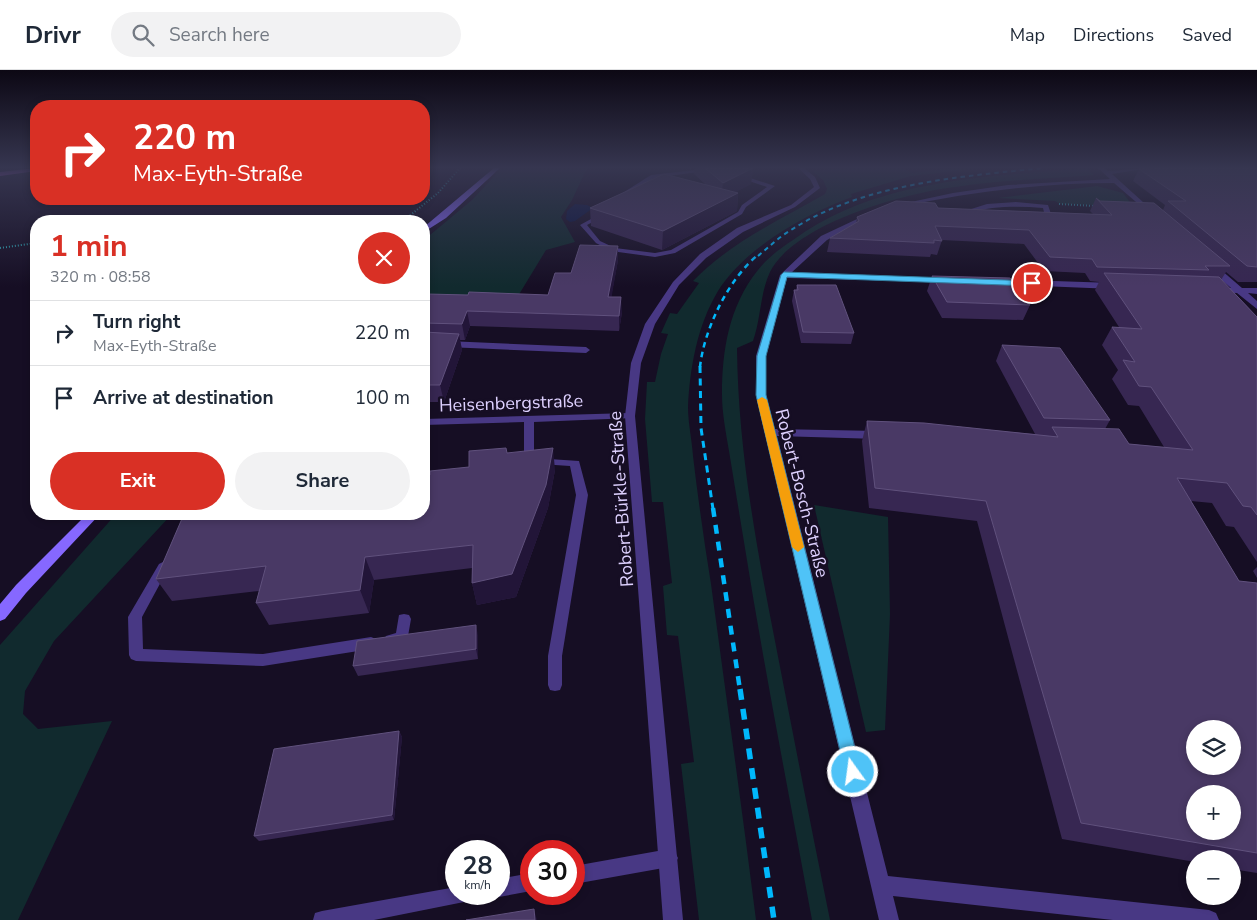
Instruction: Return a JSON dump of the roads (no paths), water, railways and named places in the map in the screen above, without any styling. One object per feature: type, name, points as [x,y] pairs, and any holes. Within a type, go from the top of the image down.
[{"type":"street","points":[[430,226],[452,208]]},
{"type":"street","name":"Robert-Bürkle-Straße","points":[[673,920],[630,416],[636,363],[650,324],[676,284],[703,256],[740,230],[790,208]]},
{"type":"street","points":[[784,275],[824,238],[885,209],[898,208]]},
{"type":"street","points":[[1146,208],[1158,219]]},
{"type":"street","points":[[1203,258],[1257,306]]},
{"type":"street","points":[[784,275],[956,281]]},
{"type":"street","name":"Robert-Bosch-Straße","points":[[784,275],[762,356],[761,395],[889,920]]},
{"type":"street","points":[[990,280],[1122,286]]},
{"type":"street","points":[[1200,289],[1257,291]]},
{"type":"street","points":[[769,432],[889,436]]},
{"type":"street","points":[[0,615],[21,589],[88,520]]},
{"type":"street","points":[[881,885],[1209,920]]},
{"type":"lane","points":[[608,212],[583,225],[598,242],[613,250],[655,255],[672,252],[740,213],[743,208]]},
{"type":"lane","points":[[968,211],[976,208]]},
{"type":"lane","points":[[1030,213],[1048,214],[1046,208]]},
{"type":"lane","points":[[958,210],[1004,212]]},
{"type":"lane","points":[[1142,212],[1151,212]]},
{"type":"lane","points":[[430,343],[586,350]]},
{"type":"lane","name":"Heisenbergstraße","points":[[430,422],[630,416]]},
{"type":"lane","points":[[529,419],[529,461],[575,463],[582,495],[555,656],[555,686]]},
{"type":"lane","points":[[430,428],[461,421]]},
{"type":"lane","points":[[170,556],[136,617],[136,655],[263,660],[402,638],[404,619]]},
{"type":"lane","points":[[585,873],[669,858]]},
{"type":"lane","points":[[322,920],[445,898]]},
{"type":"railway","points":[[758,256],[787,233],[819,214],[835,208]]},
{"type":"railway","points":[[700,367],[702,352],[720,305],[738,276],[759,254]]},
{"type":"railway","points":[[700,367],[701,428],[713,509]]},
{"type":"railway","points":[[713,508],[740,690]]},
{"type":"railway","points":[[740,689],[774,920]]}]
